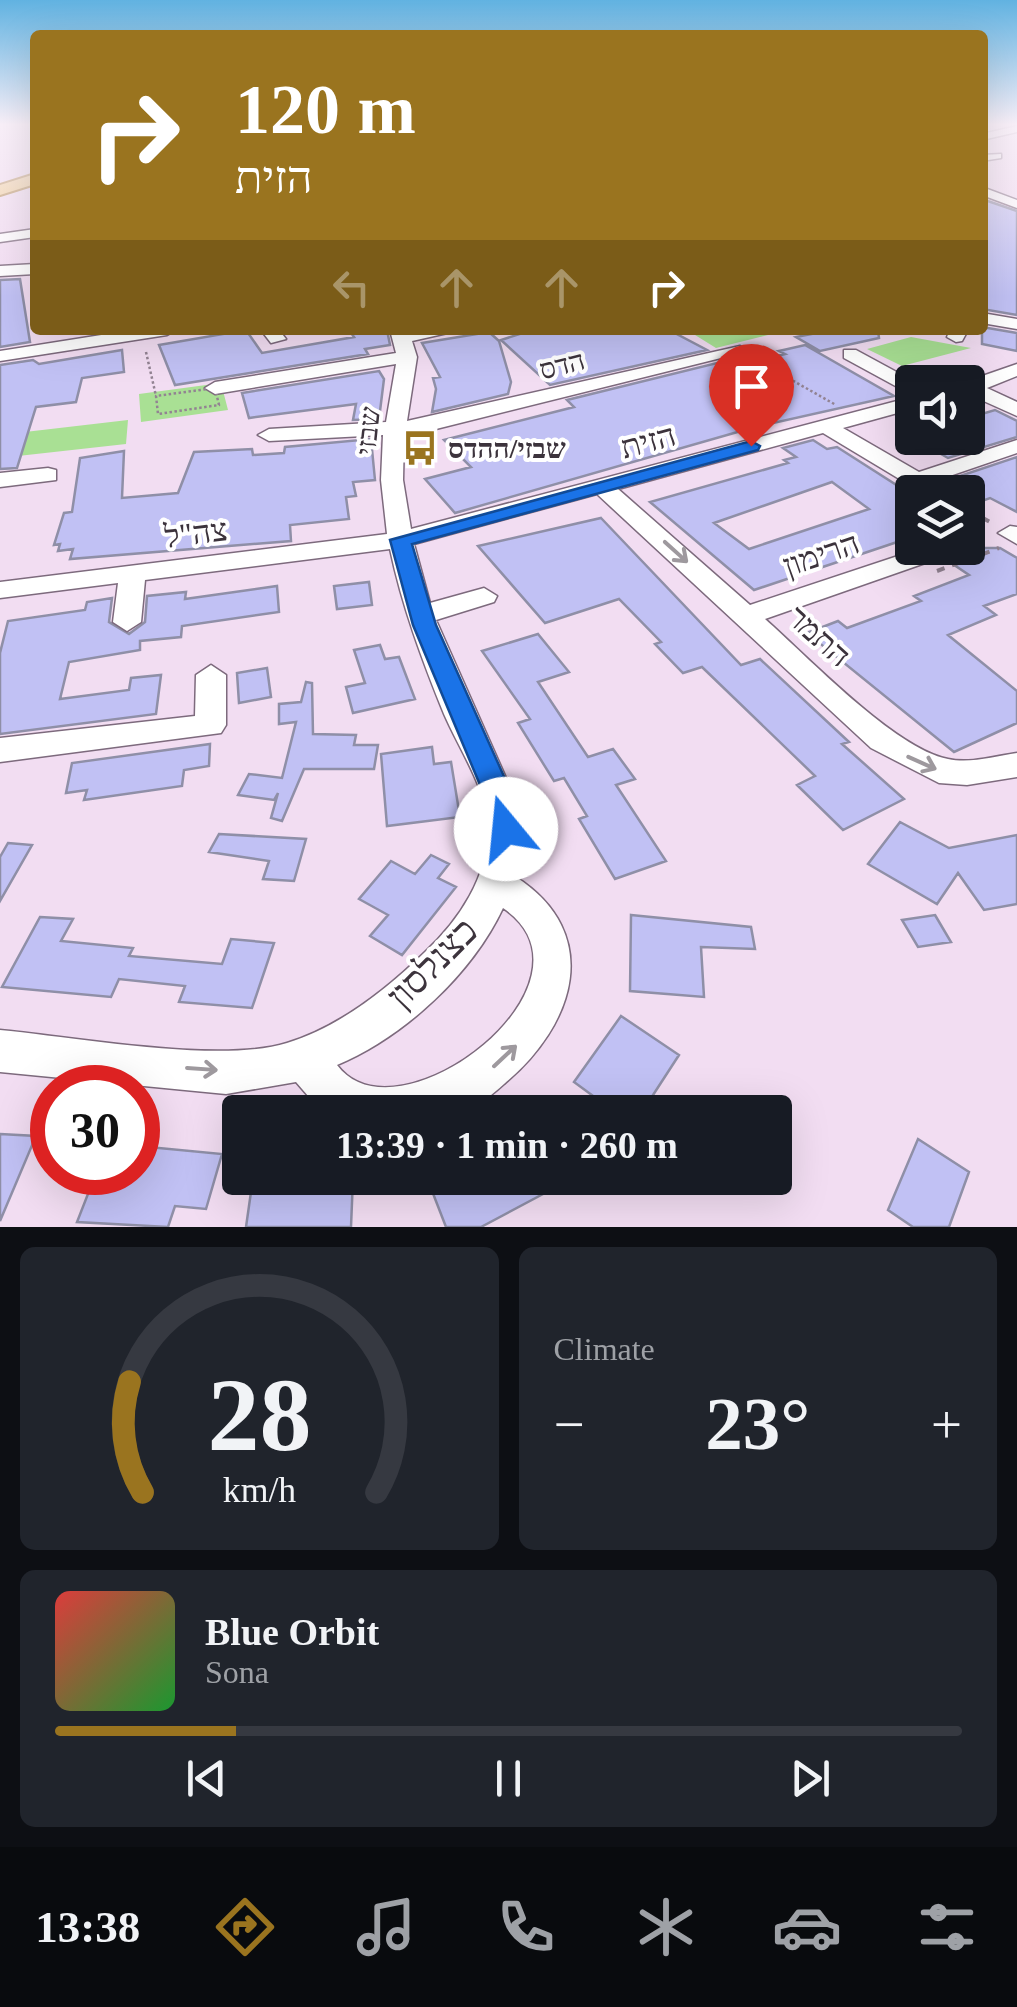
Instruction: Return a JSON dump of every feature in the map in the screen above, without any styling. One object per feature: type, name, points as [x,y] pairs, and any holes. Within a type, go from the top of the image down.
[{"type":"street","points":[[988,193],[1017,204]]},
{"type":"street","points":[[988,206],[1017,204]]},
{"type":"street","points":[[0,230],[8,237]]},
{"type":"street","points":[[0,272],[30,269]]},
{"type":"street","points":[[988,319],[1017,324]]},
{"type":"street","points":[[0,352],[114,335]]},
{"type":"street","points":[[220,366],[223,387],[430,335]]},
{"type":"street","name":"שבזי","points":[[400,540],[392,450],[403,341]]},
{"type":"street","name":"הדס","points":[[269,435],[442,422],[740,351]]},
{"type":"street","points":[[850,354],[895,379]]},
{"type":"street","points":[[985,382],[1017,370]]},
{"type":"street","points":[[985,395],[1017,410]]},
{"type":"street","name":"הזית","points":[[400,540],[895,407]]},
{"type":"street","points":[[825,426],[908,475]]},
{"type":"street","points":[[931,475],[1017,446]]},
{"type":"street","points":[[0,480],[48,475]]},
{"type":"street","name":"התמר","points":[[604,487],[882,740],[939,771],[967,773],[1017,764]]},
{"type":"street","name":"צה\"ל","points":[[0,590],[400,540]]},
{"type":"street","name":"כצנלסון","points":[[0,1052],[251,1072],[304,1057],[362,1028],[414,989],[457,948],[487,906],[496,883],[506,829],[497,792],[421,615],[400,540]]},
{"type":"street","name":"הרימון","points":[[746,616],[896,565]]},
{"type":"street","points":[[128,622],[132,574]]},
{"type":"street","points":[[421,615],[484,596]]},
{"type":"street","points":[[0,750],[210,725],[212,675]]},
{"type":"street","points":[[304,1057],[327,1089],[350,1106],[438,1101],[482,1078],[522,1041],[547,994],[554,964],[551,932],[536,908],[496,883]]},
{"type":"path","points":[[135,335],[156,396],[158,414],[219,405],[223,387],[156,396]]},
{"type":"path","points":[[740,351],[858,417]]},
{"type":"path","points":[[985,522],[1009,539]]},
{"type":"path","points":[[985,550],[1009,539]]},
{"type":"green space","points":[[695,335],[768,335],[716,348]]},
{"type":"green space","points":[[911,337],[971,348],[906,365],[867,349]]},
{"type":"green space","points":[[221,383],[228,410],[141,422],[139,394]]},
{"type":"green space","points":[[128,420],[126,444],[18,456],[25,432]]},
{"type":"building","points":[[988,201],[1017,211],[1017,315],[988,310]]},
{"type":"building","points":[[20,279],[30,342],[0,347],[0,280]]},
{"type":"building","points":[[988,328],[1017,333],[1017,351],[982,344],[982,335],[988,335]]},
{"type":"building","points":[[217,335],[249,335],[262,353],[353,335],[388,335],[390,345],[365,349],[368,354],[175,385],[159,345]]},
{"type":"building","points":[[492,335],[499,341],[511,382],[508,394],[432,412],[436,389],[433,378],[440,377],[422,343]]},
{"type":"building","points":[[516,335],[678,335],[707,350],[550,385],[501,340]]},
{"type":"building","points":[[879,335],[879,338],[820,351],[796,337]]},
{"type":"building","points":[[805,345],[894,396],[755,427],[455,513],[425,479],[471,467],[444,440],[574,407],[567,400],[725,361],[734,366]]},
{"type":"building","points":[[122,350],[124,372],[82,378],[76,402],[36,407],[17,468],[0,469],[0,365],[33,360],[39,364]]},
{"type":"building","points":[[379,371],[384,379],[379,419],[353,420],[356,404],[249,418],[242,393]]},
{"type":"building","points":[[995,410],[1017,421],[1017,437],[985,447],[985,413]]},
{"type":"building","points":[[371,439],[375,480],[353,482],[356,496],[346,497],[349,519],[290,525],[291,541],[70,559],[73,549],[58,551],[60,544],[54,545],[64,513],[72,512],[80,458],[124,451],[122,498],[178,493],[194,452],[252,449],[253,455],[284,453],[285,447]]},
{"type":"building","points":[[813,440],[827,449],[837,447],[895,484],[895,543],[754,590],[650,502],[788,463],[784,460],[796,457],[783,448]],"holes":[[[832,482],[869,509],[749,549],[714,523]]]},
{"type":"building","points":[[1017,457],[1017,512],[990,498],[985,500],[985,475],[963,475]]},
{"type":"building","points":[[601,518],[741,665],[760,659],[849,742],[842,744],[904,799],[843,830],[797,785],[815,776],[702,667],[683,673],[655,644],[661,642],[619,599],[545,623],[478,546]]},
{"type":"building","points":[[985,548],[1000,548],[1017,558],[1017,594],[984,606],[996,615],[948,635],[1017,691],[1017,723],[954,752],[807,633],[838,621],[847,628],[921,601],[914,596],[969,575],[954,565],[985,565]]},
{"type":"building","points":[[369,582],[372,605],[337,609],[334,586]]},
{"type":"building","points":[[277,586],[279,612],[182,626],[181,637],[140,641],[140,650],[69,662],[60,699],[129,690],[131,678],[161,675],[156,714],[0,734],[0,653],[8,621],[85,610],[87,602],[112,598],[109,622],[129,634],[145,622],[147,596],[186,592],[185,599]]},
{"type":"building","points":[[538,634],[569,672],[538,682],[588,757],[613,749],[635,779],[616,785],[666,861],[615,879],[579,819],[587,816],[564,778],[554,781],[518,723],[530,719],[482,651]]},
{"type":"building","points":[[380,645],[385,659],[399,657],[415,699],[353,713],[346,687],[365,683],[354,650]]},
{"type":"building","points":[[267,668],[271,697],[239,703],[237,673]]},
{"type":"building","points":[[306,682],[312,683],[313,734],[356,735],[354,745],[378,745],[374,769],[304,769],[282,821],[271,818],[278,793],[274,800],[238,795],[249,774],[282,778],[296,722],[279,724],[279,704],[301,702]]},
{"type":"building","points":[[210,744],[209,766],[184,770],[182,786],[84,800],[87,790],[66,793],[72,763]]},
{"type":"building","points":[[432,747],[434,764],[451,762],[460,817],[387,826],[381,754]]},
{"type":"building","points":[[900,822],[949,848],[1017,835],[1017,904],[984,910],[958,873],[937,904],[868,864]]},
{"type":"building","points":[[219,834],[306,839],[294,881],[263,879],[269,861],[209,852]]},
{"type":"building","points":[[8,843],[32,845],[0,901],[0,857]]},
{"type":"building","points":[[431,855],[449,864],[438,878],[456,887],[402,955],[370,936],[388,915],[359,899],[391,861],[415,874]]},
{"type":"building","points":[[631,915],[751,927],[755,949],[701,947],[704,997],[630,991]]},
{"type":"building","points":[[935,915],[951,942],[918,947],[902,920]]},
{"type":"building","points":[[40,917],[73,919],[61,941],[133,948],[129,956],[222,964],[231,939],[274,943],[252,1008],[179,1002],[185,986],[119,979],[111,997],[2,987]]},
{"type":"building","points":[[621,1016],[679,1055],[653,1095],[592,1095],[574,1082]]},
{"type":"building","points":[[0,1134],[30,1136],[30,1150],[0,1221]]},
{"type":"building","points":[[918,1139],[969,1172],[949,1227],[913,1227],[888,1210]]},
{"type":"building","points":[[160,1148],[222,1154],[206,1209],[175,1206],[168,1227],[77,1222],[88,1195],[160,1195]]},
{"type":"building","points":[[251,1195],[352,1195],[351,1227],[246,1227]]},
{"type":"building","points":[[434,1195],[541,1195],[481,1227],[446,1227]]},
{"type":"place","name":"שבזי/ההדס","points":[[420,448]]},
{"type":"route","points":[[506,829],[497,792],[470,738],[424,625],[400,540],[751,446]]}]
